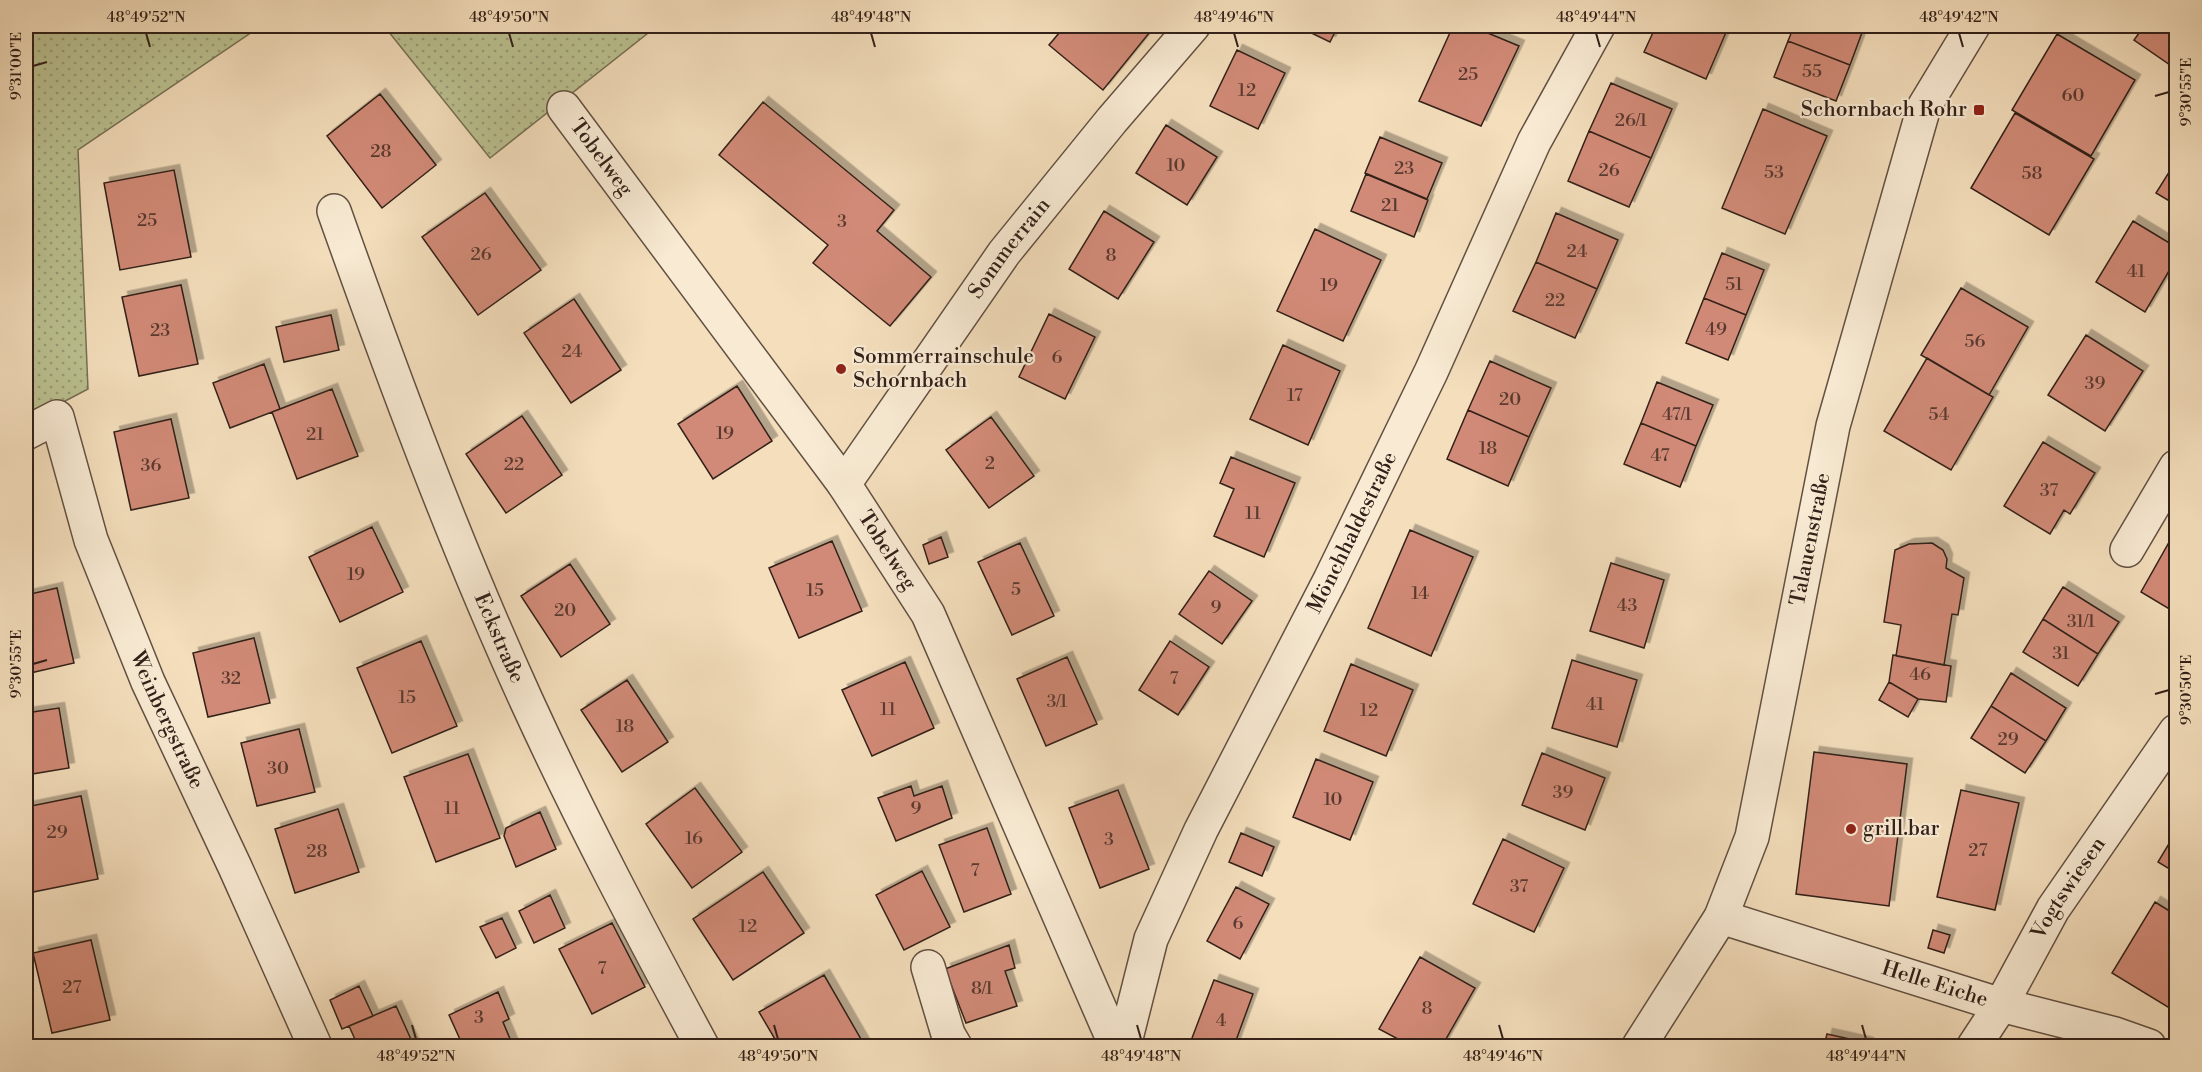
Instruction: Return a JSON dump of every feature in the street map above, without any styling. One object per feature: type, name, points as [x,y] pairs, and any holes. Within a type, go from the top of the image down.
[{"type":"street","name":"Sommerrain","points":[[844,484],[1004,253],[1112,120],[1193,26]]},
{"type":"street","name":"Mönchhaldestraße","points":[[1124,1047],[1150,939],[1201,830],[1330,580],[1431,372],[1534,142],[1598,26]]},
{"type":"street","name":"Talauenstraße","points":[[1639,1047],[1721,916],[1752,837],[1833,426],[1924,107],[1973,26]]},
{"type":"street","name":"Tobelweg","points":[[564,108],[844,484],[928,614],[1116,1047]]},
{"type":"street","name":"Eckstraße","points":[[334,211],[395,383],[434,484],[527,701],[593,842],[702,1047]]},
{"type":"street","name":"Weinbergstraße","points":[[26,432],[57,417],[92,540],[148,682],[235,867],[315,1047]]},
{"type":"street","points":[[2127,550],[2176,467]]},
{"type":"street","name":"Vogtswiesen","points":[[1974,1047],[2001,1005],[2053,909],[2175,735]]},
{"type":"street","name":"Helle Eiche","points":[[1721,916],[2001,1005],[2115,1034],[2149,1047]]},
{"type":"street","points":[[928,967],[948,1034],[955,1047]]},
{"type":"green space","points":[[26,26],[261,26],[78,150],[88,389],[50,409],[26,426]]},
{"type":"green space","points":[[384,26],[657,26],[490,158]]},
{"type":"building","points":[[1065,26],[1154,27],[1103,90],[1049,45]]},
{"type":"building","points":[[1297,26],[1338,26],[1330,42]]},
{"type":"building","points":[[1453,26],[1471,26],[1519,46],[1481,126],[1419,101]]},
{"type":"building","points":[[1656,26],[1717,26],[1727,30],[1706,79],[1644,52]]},
{"type":"building","points":[[1794,26],[1853,26],[1863,30],[1850,65],[1788,41]]},
{"type":"building","points":[[2144,26],[2176,26],[2176,69],[2134,40]]},
{"type":"building","points":[[2057,34],[2135,80],[2091,156],[2012,110]]},
{"type":"building","points":[[1788,41],[1850,65],[1836,101],[1774,77]]},
{"type":"building","points":[[1237,50],[1285,73],[1258,129],[1210,106]]},
{"type":"building","points":[[1611,83],[1672,109],[1651,158],[1589,131]]},
{"type":"building","points":[[380,94],[436,165],[382,208],[327,136]]},
{"type":"building","name":"Sommerrainschule Schornbach","points":[[763,102],[894,210],[877,231],[931,277],[890,326],[813,263],[828,245],[719,155]]},
{"type":"building","points":[[1763,109],[1827,136],[1785,234],[1722,208]]},
{"type":"building","points":[[2015,113],[2094,159],[2049,235],[1971,188]]},
{"type":"building","points":[[1166,125],[1217,157],[1187,205],[1136,173]]},
{"type":"building","points":[[1589,131],[1651,158],[1629,207],[1568,181]]},
{"type":"building","points":[[1380,137],[1442,163],[1427,199],[1365,173]]},
{"type":"building","points":[[2176,161],[2176,205],[2156,193]]},
{"type":"building","points":[[174,170],[191,257],[120,270],[104,183]]},
{"type":"building","points":[[1366,174],[1428,200],[1414,237],[1351,211]]},
{"type":"building","points":[[485,193],[541,270],[478,315],[422,237]]},
{"type":"building","points":[[1104,211],[1154,242],[1118,299],[1069,269]]},
{"type":"building","points":[[1556,213],[1618,240],[1597,289],[1536,262]]},
{"type":"building","points":[[2133,221],[2176,247],[2176,259],[2145,312],[2096,282]]},
{"type":"building","points":[[1315,229],[1381,260],[1343,341],[1277,311]]},
{"type":"building","points":[[1722,253],[1764,270],[1746,315],[1704,298]]},
{"type":"building","points":[[1536,262],[1597,289],[1575,338],[1513,311]]},
{"type":"building","points":[[181,285],[198,364],[139,376],[122,297]]},
{"type":"building","points":[[1961,288],[2028,327],[1989,395],[1921,355]]},
{"type":"building","points":[[1704,298],[1746,315],[1728,360],[1686,343]]},
{"type":"building","points":[[574,299],[621,370],[571,403],[524,333]]},
{"type":"building","points":[[1049,314],[1095,337],[1065,399],[1019,377]]},
{"type":"building","points":[[331,315],[339,350],[284,362],[276,327]]},
{"type":"building","points":[[2086,335],[2143,371],[2105,431],[2048,395]]},
{"type":"building","points":[[1283,345],[1340,371],[1308,445],[1250,419]]},
{"type":"building","points":[[1927,358],[1993,397],[1951,470],[1884,431]]},
{"type":"building","points":[[1490,361],[1551,388],[1529,437],[1468,410]]},
{"type":"building","points":[[264,364],[280,409],[230,428],[213,383]]},
{"type":"building","points":[[1657,382],[1713,405],[1696,446],[1641,423]]},
{"type":"building","points":[[737,386],[772,441],[713,479],[678,424]]},
{"type":"building","points":[[332,389],[358,456],[297,479],[272,412]]},
{"type":"building","points":[[1468,410],[1529,437],[1508,486],[1447,459]]},
{"type":"building","points":[[522,416],[562,475],[506,513],[466,454]]},
{"type":"building","points":[[991,417],[1034,476],[989,508],[946,450]]},
{"type":"building","points":[[171,419],[189,498],[131,510],[114,432]]},
{"type":"building","points":[[1641,423],[1696,446],[1680,487],[1624,464]]},
{"type":"building","points":[[2043,442],[2095,473],[2070,514],[2064,510],[2050,534],[2004,506]]},
{"type":"building","points":[[1231,457],[1295,483],[1264,557],[1214,536],[1234,489],[1220,483]]},
{"type":"building","points":[[372,527],[403,592],[340,622],[309,557]]},
{"type":"building","points":[[1410,530],[1473,557],[1431,656],[1368,628]]},
{"type":"building","points":[[941,537],[948,557],[929,564],[923,545]]},
{"type":"building","points":[[2172,537],[2176,539],[2176,613],[2141,592]]},
{"type":"building","points":[[832,541],[862,611],[799,638],[769,568]]},
{"type":"building","points":[[1020,543],[1054,616],[1012,635],[978,562]]},
{"type":"building","points":[[1932,543],[1943,550],[1947,559],[1946,568],[1964,578],[1958,615],[1952,614],[1944,665],[1896,656],[1901,625],[1884,622],[1895,550],[1909,544]]},
{"type":"building","points":[[1611,563],[1664,580],[1644,648],[1590,631]]},
{"type":"building","points":[[570,564],[610,624],[561,657],[521,596]]},
{"type":"building","points":[[1209,571],[1252,601],[1222,644],[1179,614]]},
{"type":"building","points":[[2063,587],[2119,622],[2098,654],[2043,619]]},
{"type":"building","points":[[57,588],[74,663],[26,674],[26,595]]},
{"type":"building","points":[[2043,619],[2098,654],[2078,686],[2023,652]]},
{"type":"building","points":[[254,638],[270,703],[208,717],[193,653]]},
{"type":"building","points":[[421,641],[457,726],[392,753],[357,668]]},
{"type":"building","points":[[1170,641],[1209,667],[1178,715],[1139,690]]},
{"type":"building","points":[[1893,655],[1951,666],[1946,702],[1918,699],[1889,682]]},
{"type":"building","points":[[1067,657],[1097,724],[1046,746],[1017,679]]},
{"type":"building","points":[[1572,660],[1637,680],[1617,747],[1552,728]]},
{"type":"building","points":[[905,662],[934,728],[872,756],[842,690]]},
{"type":"building","points":[[1351,664],[1413,690],[1386,756],[1324,731]]},
{"type":"building","points":[[2011,673],[2066,708],[2046,741],[1991,706]]},
{"type":"building","points":[[627,680],[668,742],[622,772],[581,710]]},
{"type":"building","points":[[1889,682],[1918,699],[1908,717],[1879,700]]},
{"type":"building","points":[[1991,706],[2046,741],[2025,773],[1971,738]]},
{"type":"building","points":[[59,708],[69,768],[26,775],[26,713]]},
{"type":"building","points":[[299,729],[315,792],[257,806],[241,743]]},
{"type":"building","name":"grill.bar","points":[[1814,752],[1907,764],[1889,906],[1796,894]]},
{"type":"building","points":[[1542,753],[1605,778],[1585,830],[1522,805]]},
{"type":"building","points":[[468,754],[500,838],[436,862],[404,777]]},
{"type":"building","points":[[1316,759],[1373,782],[1350,840],[1293,817]]},
{"type":"building","points":[[911,786],[914,796],[942,786],[952,818],[896,841],[878,798]]},
{"type":"building","points":[[695,788],[742,852],[692,888],[646,824]]},
{"type":"building","points":[[1118,790],[1149,869],[1100,888],[1069,808]]},
{"type":"building","points":[[1961,790],[2019,803],[1995,910],[1937,897]]},
{"type":"building","points":[[81,796],[98,879],[33,892],[26,858],[26,807]]},
{"type":"building","points":[[338,809],[359,872],[295,893],[275,829]]},
{"type":"building","points":[[540,812],[556,849],[516,867],[504,836],[506,828]]},
{"type":"building","points":[[987,828],[1011,894],[964,912],[939,845]]},
{"type":"building","points":[[2176,832],[2176,873],[2158,862]]},
{"type":"building","points":[[1241,833],[1274,847],[1262,876],[1229,862]]},
{"type":"building","points":[[1503,839],[1564,868],[1534,932],[1473,904]]},
{"type":"building","points":[[922,871],[950,927],[904,950],[876,895]]},
{"type":"building","points":[[763,872],[804,933],[733,980],[693,919]]},
{"type":"building","points":[[1236,887],[1269,904],[1240,959],[1207,941]]},
{"type":"building","points":[[550,895],[565,928],[534,943],[519,911]]},
{"type":"building","points":[[2155,902],[2176,915],[2176,1012],[2112,973]]},
{"type":"building","points":[[502,918],[516,948],[496,958],[480,927]]},
{"type":"building","points":[[612,923],[645,987],[592,1014],[559,949]]},
{"type":"building","points":[[1933,930],[1950,935],[1944,953],[1928,948]]},
{"type":"building","points":[[91,940],[110,1020],[52,1033],[33,953]]},
{"type":"building","points":[[1009,945],[1015,968],[1005,971],[1017,1006],[966,1023],[945,969]]},
{"type":"building","points":[[1420,957],[1475,988],[1442,1046],[1411,1046],[1379,1029]]},
{"type":"building","points":[[824,975],[865,1046],[779,1046],[759,1012]]},
{"type":"building","points":[[1214,980],[1253,994],[1234,1046],[1189,1046]]},
{"type":"building","points":[[359,986],[373,1016],[342,1029],[330,1000]]},
{"type":"building","points":[[498,992],[509,1019],[503,1022],[513,1046],[463,1046],[449,1015]]},
{"type":"building","points":[[396,1006],[414,1046],[358,1046],[349,1026]]},
{"type":"building","points":[[1827,1034],[1868,1043],[1867,1046],[1824,1046]]},
{"type":"place","name":"Schornbach Rohr","points":[[1979,110]]},
{"type":"place","name":"Sommerrainschule Schornbach","points":[[841,369]]},
{"type":"place","name":"grill.bar","points":[[1851,829]]}]
